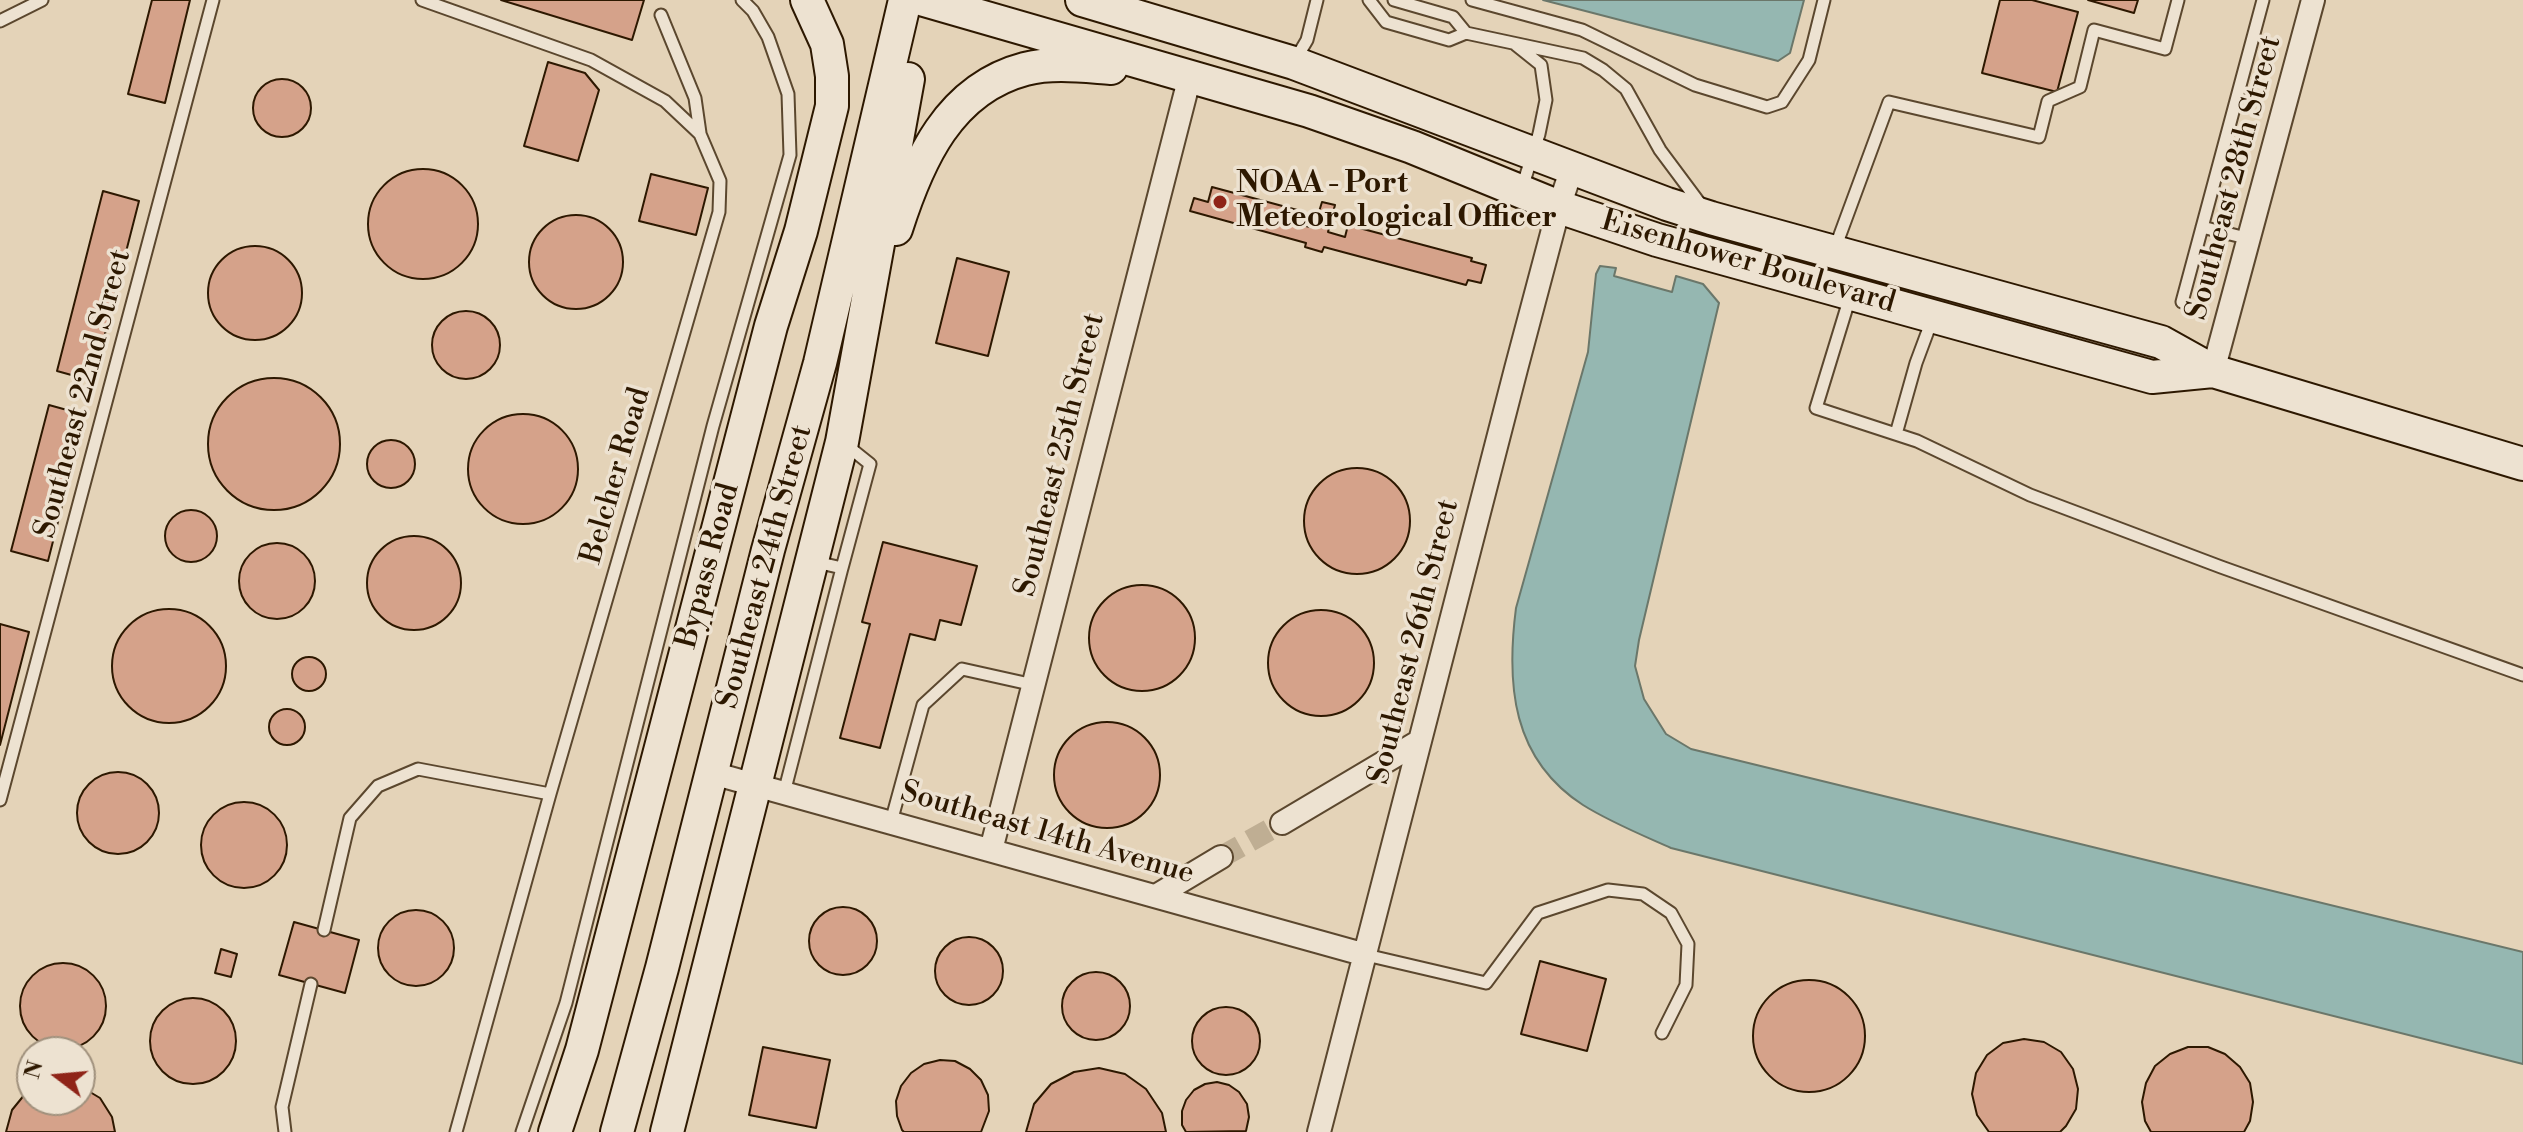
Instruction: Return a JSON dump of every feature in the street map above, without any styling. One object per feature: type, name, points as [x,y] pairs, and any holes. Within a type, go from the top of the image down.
[{"type":"street","name":"Bypass Road","points":[[555,1132],[590,1020],[771,326],[801,231],[832,106],[832,76],[827,44],[807,0]]},
{"type":"street","name":"Southeast 24th Street","points":[[617,1132],[768,550],[820,363],[905,0]]},
{"type":"street","name":"Southeast 24th Street","points":[[667,1132],[706,980],[770,789],[828,565],[842,442],[910,66],[926,0]]},
{"type":"street","name":"Eisenhower Boulevard","points":[[926,0],[1309,111],[1412,147],[1559,207],[1657,240],[2161,342],[2213,371],[2523,464]]},
{"type":"street","name":"Eisenhower Boulevard","points":[[1082,0],[1294,63],[1711,218],[1933,316],[2152,377],[2213,371]]},
{"type":"street","name":"Southeast 28th Street","points":[[2213,371],[2313,0]]},
{"type":"street","points":[[861,339],[907,197],[924,155],[940,128],[965,100],[992,82],[1026,69],[1069,64],[1190,76]]},
{"type":"street","name":"Southeast 25th Street","points":[[991,850],[1190,76]]},
{"type":"street","name":"Southeast 26th Street","points":[[1319,1132],[1559,207],[1572,168]]},
{"type":"street","points":[[768,550],[828,565]]},
{"type":"street","points":[[1282,823],[1420,741]]},
{"type":"street","name":"Southeast 14th Avenue","points":[[712,773],[1366,955]]},
{"type":"street","points":[[1156,896],[1221,857]]},
{"type":"street","points":[[662,968],[706,980]]},
{"type":"lane","name":"Southeast 22nd Street","points":[[0,800],[213,0]]},
{"type":"lane","name":"Belcher Road","points":[[422,0],[591,60],[665,101],[700,134],[720,181],[719,212],[550,794],[456,1132]]},
{"type":"lane","points":[[522,1132],[566,1003],[713,426],[790,155],[788,94],[768,37],[753,11],[742,0]]},
{"type":"lane","points":[[1294,63],[1307,40],[1317,0]]},
{"type":"lane","points":[[1466,33],[1453,17],[1391,0],[1372,4],[1386,22],[1449,40],[1466,33],[1512,42],[1583,58],[1603,70],[1626,89],[1660,150],[1711,218]]},
{"type":"lane","points":[[1472,0],[1582,30],[1695,85],[1767,107],[1782,102],[1809,60],[1824,0]]},
{"type":"lane","points":[[2178,0],[2165,49],[2094,30],[2080,87],[2048,101],[2039,137],[1889,102],[1833,274],[1816,408],[1917,441],[2030,495],[2523,675]]},
{"type":"lane","points":[[2182,302],[2263,0]]},
{"type":"lane","points":[[0,21],[38,1]]},
{"type":"lane","points":[[661,15],[695,98],[700,134]]},
{"type":"lane","points":[[1512,42],[1541,65],[1546,100],[1534,154],[1521,192]]},
{"type":"lane","points":[[2202,227],[2250,239]]},
{"type":"lane","points":[[1896,434],[1933,316]]},
{"type":"lane","points":[[891,822],[923,705],[962,669],[1034,685]]},
{"type":"lane","points":[[324,930],[350,818],[378,786],[418,769],[550,794]]},
{"type":"lane","points":[[1366,955],[1486,983],[1538,913],[1608,890],[1643,894],[1671,913],[1688,944],[1686,985],[1662,1033]]},
{"type":"lane","points":[[285,1132],[282,1107],[311,984]]},
{"type":"water","points":[[1543,0],[1804,0],[1790,53],[1778,61]]},
{"type":"water","points":[[1600,266],[1616,268],[1614,276],[1672,292],[1676,276],[1703,284],[1719,303],[1635,666],[1644,699],[1666,734],[1691,749],[2523,952],[2523,1064],[1671,848],[1593,811],[1559,786],[1541,766],[1519,718],[1512,665],[1513,637],[1516,608],[1588,352],[1596,274]]},
{"type":"building","points":[[152,0],[190,0],[165,103],[128,94]]},
{"type":"building","points":[[501,0],[644,0],[632,40]]},
{"type":"building","points":[[2000,0],[2032,0],[2078,12],[2057,92],[1982,73]]},
{"type":"building","points":[[2088,0],[2138,0],[2134,13]]},
{"type":"building","points":[[548,62],[585,73],[599,90],[578,161],[524,146]]},
{"type":"building","points":[[282,79],[293,81],[302,88],[309,97],[309,119],[302,128],[293,135],[282,137],[271,135],[262,128],[255,119],[253,108],[255,97],[262,88],[271,81]]},
{"type":"building","points":[[423,169],[444,173],[462,185],[474,203],[478,224],[474,245],[462,263],[444,275],[423,279],[402,275],[384,263],[372,245],[368,224],[372,203],[384,185],[402,173]]},
{"type":"building","points":[[651,174],[708,188],[696,235],[639,221]]},
{"type":"building","points":[[1212,187],[1301,211],[1298,224],[1314,228],[1322,202],[1335,205],[1328,232],[1345,237],[1348,225],[1472,258],[1471,261],[1486,265],[1481,283],[1468,280],[1466,285],[1324,247],[1322,252],[1305,247],[1306,243],[1190,211],[1194,198],[1208,202]]},
{"type":"building","points":[[103,191],[139,201],[93,381],[57,371]]},
{"type":"building","points":[[576,215],[594,218],[610,228],[620,244],[623,262],[620,280],[610,296],[594,306],[576,309],[558,306],[542,296],[532,280],[529,262],[532,244],[542,228],[558,218]]},
{"type":"building","points":[[255,246],[273,249],[288,260],[299,275],[302,293],[299,311],[288,326],[273,337],[255,340],[237,337],[222,326],[211,311],[208,293],[211,275],[222,260],[237,249]]},
{"type":"building","points":[[957,258],[1009,272],[988,356],[936,343]]},
{"type":"building","points":[[466,311],[490,321],[500,345],[490,369],[466,379],[442,369],[432,345],[442,321]]},
{"type":"building","points":[[274,378],[299,383],[321,397],[335,419],[340,444],[335,469],[321,491],[299,505],[274,510],[249,505],[227,491],[213,469],[208,444],[213,419],[227,397],[249,383]]},
{"type":"building","points":[[49,405],[85,415],[48,561],[11,551]]},
{"type":"building","points":[[523,414],[544,418],[562,430],[574,448],[578,469],[574,490],[562,508],[544,520],[523,524],[502,520],[484,508],[472,490],[468,469],[472,448],[484,430],[502,418]]},
{"type":"building","points":[[391,440],[408,447],[415,464],[408,481],[391,488],[374,481],[367,464],[374,447]]},
{"type":"building","points":[[1357,468],[1377,472],[1394,484],[1406,501],[1410,521],[1406,541],[1394,558],[1377,570],[1357,574],[1337,570],[1320,558],[1308,541],[1304,521],[1308,501],[1320,484],[1337,472]]},
{"type":"building","points":[[191,510],[209,518],[217,536],[209,554],[191,562],[173,554],[165,536],[173,518]]},
{"type":"building","points":[[414,536],[432,539],[447,550],[458,565],[461,583],[458,601],[447,616],[432,627],[414,630],[396,627],[381,616],[370,601],[367,583],[370,565],[381,550],[396,539]]},
{"type":"building","points":[[883,542],[977,566],[961,625],[940,620],[935,640],[910,634],[880,748],[840,738],[870,624],[862,622]]},
{"type":"building","points":[[277,543],[292,546],[304,554],[312,566],[315,581],[312,596],[304,608],[292,616],[277,619],[262,616],[250,608],[242,596],[239,581],[242,566],[250,554],[262,546]]},
{"type":"building","points":[[1142,585],[1162,589],[1179,601],[1191,618],[1195,638],[1191,658],[1179,675],[1162,687],[1142,691],[1122,687],[1105,675],[1093,658],[1089,638],[1093,618],[1105,601],[1122,589]]},
{"type":"building","points":[[169,609],[191,614],[209,626],[221,644],[226,666],[221,688],[209,706],[191,718],[169,723],[147,718],[129,706],[117,688],[112,666],[117,644],[129,626],[147,614]]},
{"type":"building","points":[[1321,610],[1341,614],[1358,626],[1370,643],[1374,663],[1370,683],[1358,700],[1341,712],[1321,716],[1301,712],[1284,700],[1272,683],[1268,663],[1272,643],[1284,626],[1301,614]]},
{"type":"building","points":[[0,624],[29,632],[0,745]]},
{"type":"building","points":[[309,657],[321,662],[326,674],[321,686],[309,691],[297,686],[292,674],[297,662]]},
{"type":"building","points":[[287,709],[300,714],[305,727],[300,740],[287,745],[274,740],[269,727],[274,714]]},
{"type":"building","points":[[1107,722],[1127,726],[1144,738],[1156,755],[1160,775],[1156,795],[1144,812],[1127,824],[1107,828],[1087,824],[1070,812],[1058,795],[1054,775],[1058,755],[1070,738],[1087,726]]},
{"type":"building","points":[[118,772],[134,775],[147,784],[156,797],[159,813],[156,829],[147,842],[134,851],[118,854],[102,851],[89,842],[80,829],[77,813],[80,797],[89,784],[102,775]]},
{"type":"building","points":[[244,802],[268,809],[280,821],[287,845],[280,869],[268,881],[244,888],[220,881],[208,869],[201,845],[208,821],[220,809]]},
{"type":"building","points":[[843,907],[867,917],[877,941],[867,965],[843,975],[819,965],[809,941],[819,917]]},
{"type":"building","points":[[416,910],[431,913],[443,921],[451,933],[454,948],[451,963],[443,975],[431,983],[416,986],[401,983],[389,975],[381,963],[378,948],[381,933],[389,921],[401,913]]},
{"type":"building","points":[[294,922],[359,940],[345,993],[279,975]]},
{"type":"building","points":[[969,937],[993,947],[1003,971],[993,995],[969,1005],[945,995],[935,971],[945,947]]},
{"type":"building","points":[[221,949],[237,954],[231,977],[215,973]]},
{"type":"building","points":[[1540,961],[1606,979],[1587,1051],[1521,1034]]},
{"type":"building","points":[[55,964],[71,964],[87,970],[99,982],[105,998],[105,1014],[93,1036],[33,1036],[21,1014],[21,998],[27,982],[39,970]]},
{"type":"building","points":[[1096,972],[1120,982],[1130,1006],[1120,1030],[1096,1040],[1072,1030],[1062,1006],[1072,982]]},
{"type":"building","points":[[1809,980],[1830,984],[1848,997],[1861,1015],[1865,1036],[1861,1057],[1848,1075],[1830,1088],[1809,1092],[1788,1088],[1770,1075],[1757,1057],[1753,1036],[1757,1015],[1770,997],[1788,984]]},
{"type":"building","points":[[193,998],[217,1005],[229,1017],[236,1041],[229,1065],[217,1077],[193,1084],[169,1077],[157,1065],[150,1041],[157,1017],[169,1005]]},
{"type":"building","points":[[1226,1007],[1250,1017],[1260,1041],[1250,1065],[1226,1075],[1202,1065],[1192,1041],[1202,1017]]},
{"type":"building","points":[[2024,1039],[2044,1042],[2061,1052],[2073,1069],[2078,1089],[2076,1109],[2060,1132],[1989,1132],[1977,1115],[1972,1094],[1976,1073],[1987,1055],[2003,1043]]},
{"type":"building","points":[[763,1047],[830,1060],[816,1128],[749,1115]]},
{"type":"building","points":[[2188,1047],[2208,1047],[2225,1054],[2240,1067],[2250,1083],[2253,1102],[2250,1121],[2244,1132],[2151,1132],[2145,1121],[2142,1102],[2146,1083],[2155,1066],[2170,1054]]},
{"type":"building","points":[[940,1060],[955,1061],[981,1080],[988,1095],[989,1111],[981,1132],[902,1130],[896,1101],[901,1086],[911,1073],[924,1064]]},
{"type":"building","points":[[1099,1068],[1125,1074],[1146,1089],[1162,1113],[1166,1132],[1026,1132],[1034,1104],[1051,1084],[1074,1072]]},
{"type":"building","points":[[1217,1082],[1239,1092],[1247,1104],[1249,1117],[1246,1131],[1186,1132],[1182,1125],[1182,1111],[1186,1100],[1194,1090]]},
{"type":"building","points":[[96,1096],[112,1117],[115,1132],[6,1132],[16,1105],[16,1116],[96,1116]]},
{"type":"tunnel","points":[[1221,857],[1282,823]]},
{"type":"place","name":"NOAA - Port Meteorological Officer","points":[[1220,202]]}]
